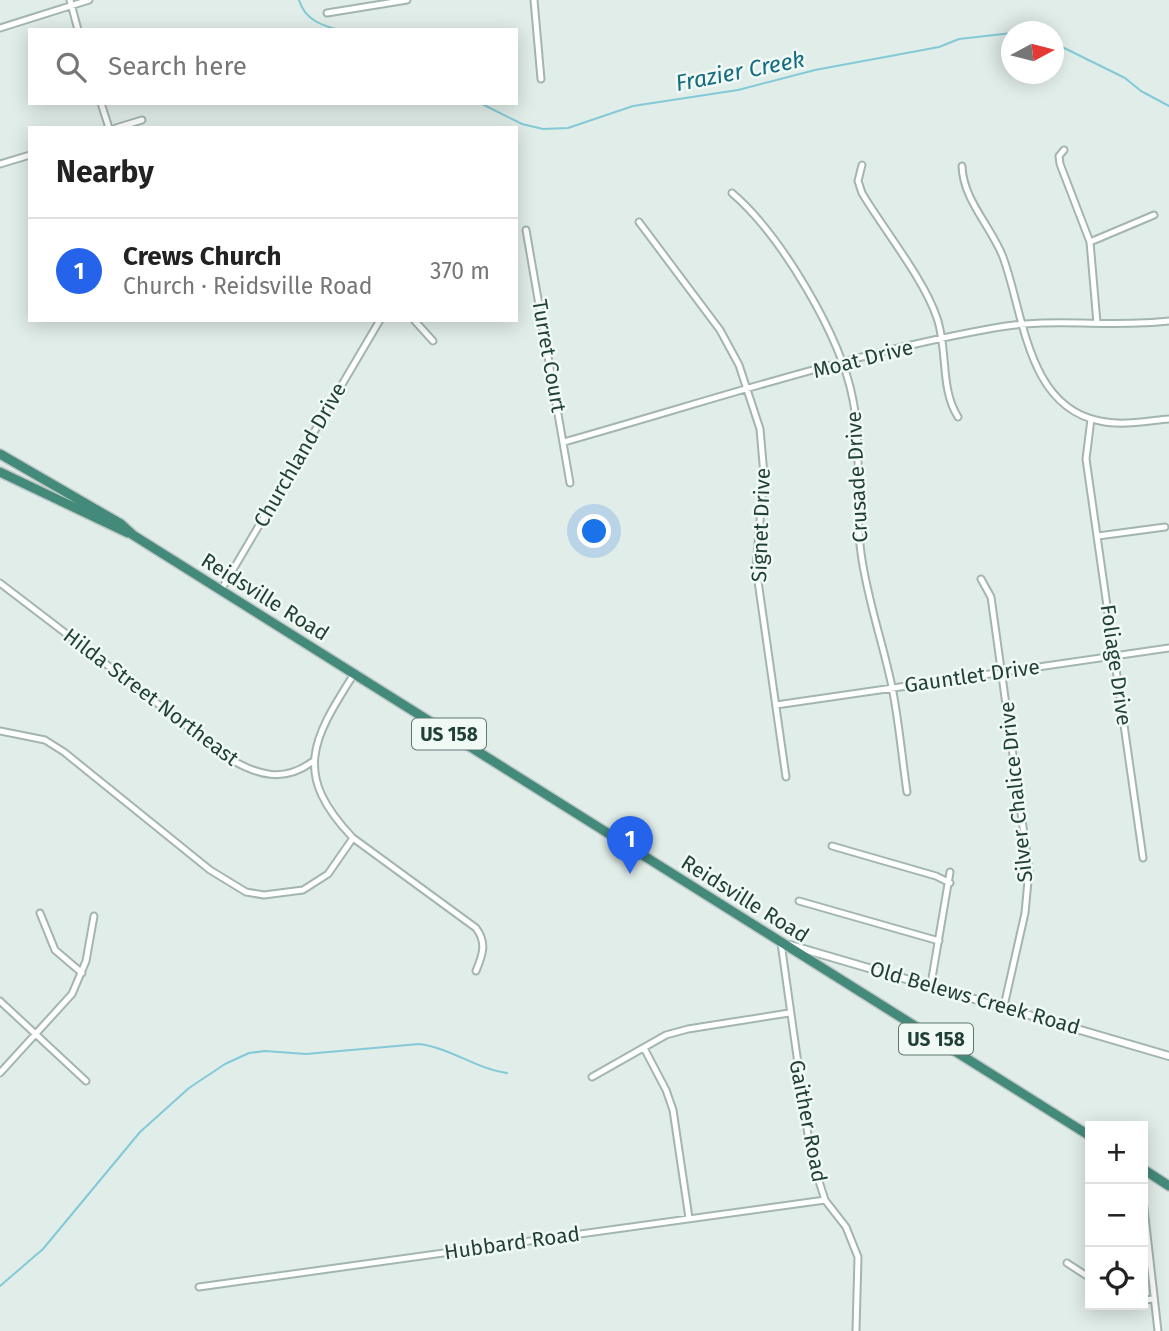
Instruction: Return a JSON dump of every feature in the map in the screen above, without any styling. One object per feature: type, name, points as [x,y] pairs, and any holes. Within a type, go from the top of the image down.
[{"type":"highway","name":"Reidsville Road","points":[[0,453],[121,524],[133,535]]},
{"type":"highway","name":"Reidsville Road","points":[[0,472],[133,535],[1085,1133]]},
{"type":"highway","points":[[1148,1172],[1169,1186]]},
{"type":"street","points":[[0,28],[89,0]]},
{"type":"street","points":[[327,13],[407,0]]},
{"type":"street","points":[[534,0],[541,79]]},
{"type":"street","points":[[70,4],[77,28]]},
{"type":"street","points":[[102,105],[108,126]]},
{"type":"street","points":[[122,126],[142,120]]},
{"type":"street","points":[[1064,150],[1059,156],[1060,164],[1090,242],[1097,323]]},
{"type":"street","points":[[0,164],[28,156]]},
{"type":"street","points":[[862,165],[858,181],[862,193],[932,303],[942,339],[950,405],[958,417]]},
{"type":"street","points":[[962,166],[963,186],[1001,253],[1036,366],[1046,386],[1062,403],[1091,419],[1121,423],[1169,419]]},
{"type":"street","name":"Crusade Drive","points":[[732,193],[747,206],[796,274],[826,321],[843,362],[854,401],[857,430],[861,555],[892,688],[907,792]]},
{"type":"street","points":[[1090,242],[1154,215]]},
{"type":"street","name":"Signet Drive","points":[[639,222],[720,330],[739,365],[760,429],[763,452],[756,567],[786,777]]},
{"type":"street","name":"Turret Court","points":[[526,230],[570,483]]},
{"type":"street","name":"Moat Drive","points":[[564,442],[843,362],[942,339],[1024,323],[1169,321]]},
{"type":"street","name":"Churchland Drive","points":[[221,590],[379,322]]},
{"type":"street","points":[[416,322],[433,341]]},
{"type":"street","name":"Foliage Drive","points":[[1091,419],[1086,445],[1088,471],[1143,858]]},
{"type":"street","points":[[1098,536],[1165,527]]},
{"type":"street","name":"Silver Chalice Drive","points":[[981,579],[991,597],[1029,870],[1025,913],[1004,1006]]},
{"type":"street","name":"Hilda Street Northeast","points":[[0,583],[230,759],[254,773],[270,776],[302,770],[312,762]]},
{"type":"street","name":"Gauntlet Drive","points":[[776,705],[1169,648]]},
{"type":"street","points":[[354,674],[318,735],[312,762],[332,812],[353,838],[476,928],[483,938],[483,952],[475,971]]},
{"type":"street","points":[[0,732],[45,740],[64,752],[209,870],[246,892],[264,895],[303,890],[328,874],[353,838]]},
{"type":"street","points":[[832,846],[936,876],[950,883]]},
{"type":"street","points":[[931,984],[950,872]]},
{"type":"street","points":[[799,901],[939,941]]},
{"type":"street","points":[[40,914],[55,950],[82,973]]},
{"type":"street","points":[[0,1073],[66,1003],[82,973],[94,916]]},
{"type":"street","name":"Old Belews Creek Road","points":[[781,942],[1169,1056]]},
{"type":"street","name":"Gaither Road","points":[[781,942],[811,1156],[825,1200],[846,1227],[858,1257],[856,1331]]},
{"type":"street","points":[[0,1001],[86,1081]]},
{"type":"street","points":[[592,1077],[666,1035],[789,1013]]},
{"type":"street","points":[[643,1048],[666,1090],[673,1110],[689,1218]]},
{"type":"street","name":"Hubbard Road","points":[[199,1287],[825,1200]]},
{"type":"street","points":[[1148,1245],[1157,1329],[1164,1331]]},
{"type":"street","points":[[1067,1263],[1085,1275]]},
{"type":"street","points":[[1148,1300],[1154,1300]]},
{"type":"waterway","name":"Frazier Creek","points":[[299,0],[305,13],[315,21],[334,28]]},
{"type":"waterway","name":"Frazier Creek","points":[[484,105],[522,124],[543,129],[568,128],[633,106],[738,90],[815,70],[939,47],[959,39],[1001,34]]},
{"type":"waterway","name":"Frazier Creek","points":[[1064,48],[1125,78],[1141,91],[1169,106]]},
{"type":"waterway","points":[[0,1286],[43,1249],[140,1132],[189,1088],[225,1064],[249,1053],[265,1051],[306,1054],[419,1044],[507,1073]]},
{"type":"place","name":"Crews Church","points":[[630,874]]}]
